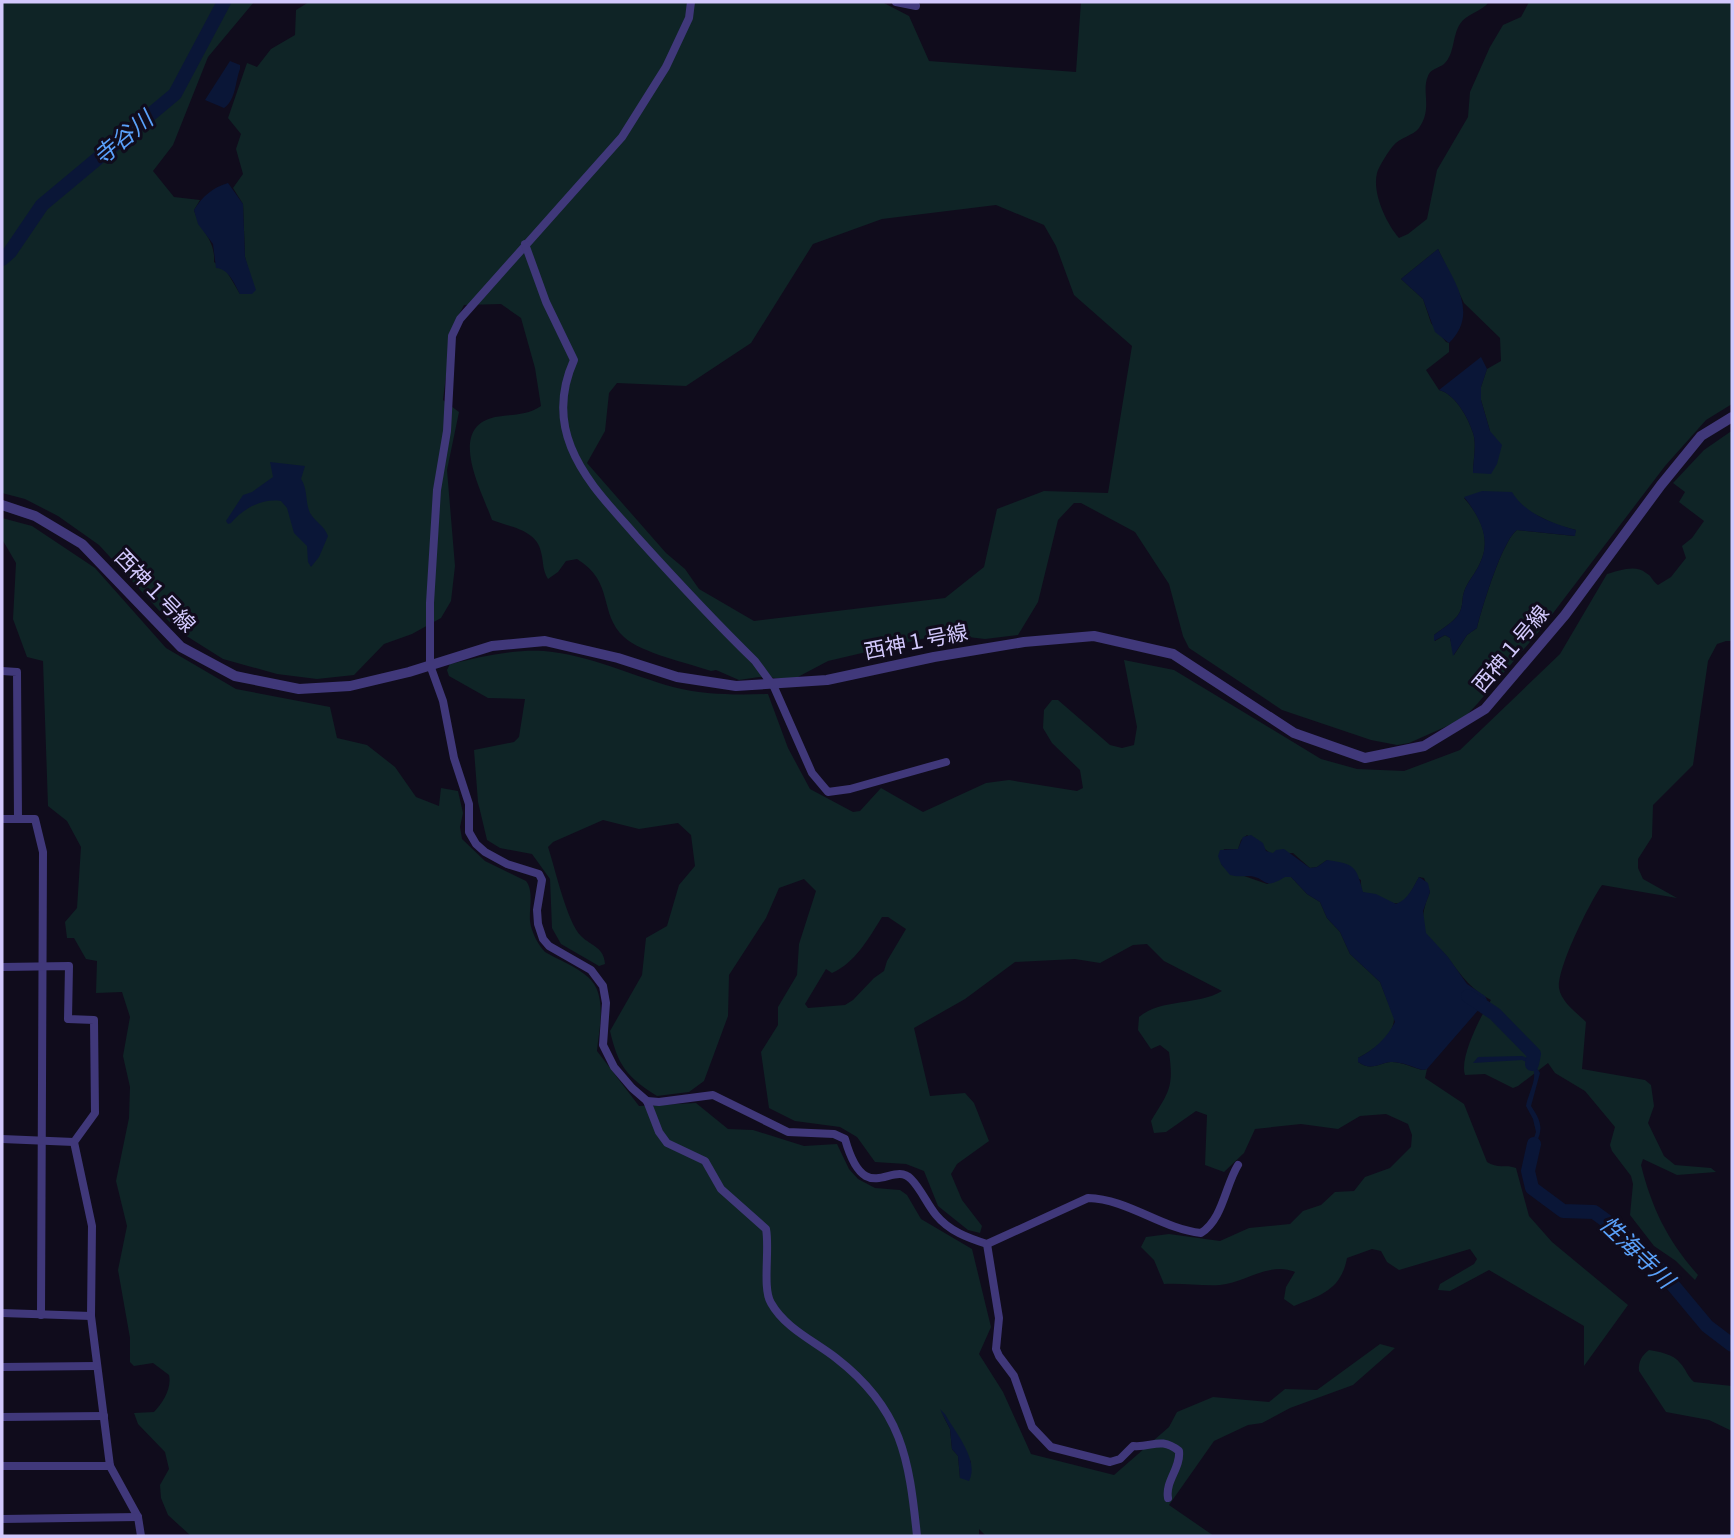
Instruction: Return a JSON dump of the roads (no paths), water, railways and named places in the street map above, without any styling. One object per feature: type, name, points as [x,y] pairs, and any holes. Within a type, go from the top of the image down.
[{"type":"street","points":[[691,2],[689,18],[666,67],[622,137],[460,318],[452,336],[447,431],[434,524],[430,665],[443,701],[454,758],[469,804],[469,832],[485,852],[507,864],[539,874],[542,880],[537,910],[543,939],[549,946],[596,975],[603,986],[606,1003],[604,1050],[614,1067],[647,1101],[659,1132],[667,1143],[705,1161],[720,1189],[766,1229],[766,1289],[769,1301],[777,1312],[807,1339],[834,1356],[864,1381],[889,1416],[899,1437],[909,1471],[917,1536]]},
{"type":"street","points":[[896,2],[916,6]]},
{"type":"street","points":[[525,244],[546,302],[573,360],[561,401],[570,445],[580,467],[612,510],[755,661],[772,683],[812,773],[828,792],[850,789],[946,762]]},
{"type":"street","name":"西神１号線","points":[[2,505],[35,516],[82,544],[181,647],[235,676],[299,689],[343,687],[492,646],[545,641],[618,658],[677,677],[736,686],[827,680],[934,657],[1024,642],[1094,636],[1174,654],[1294,733],[1364,758],[1424,746],[1485,709],[1565,615],[1661,485],[1702,436],[1732,417]]},
{"type":"street","points":[[2,671],[17,671],[18,818]]},
{"type":"street","points":[[2,819],[35,819],[43,852],[41,1315]]},
{"type":"street","points":[[2,967],[69,966],[68,1019],[94,1020],[95,1113],[74,1142],[92,1226],[91,1316],[110,1466],[138,1517],[141,1536]]},
{"type":"street","points":[[647,1101],[713,1095],[788,1132],[834,1134],[845,1139],[858,1171],[877,1180],[902,1174],[911,1178],[937,1217],[952,1230],[987,1244],[1088,1198],[1103,1198],[1175,1226],[1201,1233],[1210,1225],[1222,1204],[1238,1165]]},
{"type":"street","points":[[2,1139],[74,1142]]},
{"type":"street","points":[[987,1244],[999,1318],[996,1349],[1014,1376],[1032,1427],[1051,1447],[1110,1462],[1120,1459],[1133,1446],[1156,1442],[1171,1444],[1179,1451],[1180,1461],[1167,1490],[1168,1498]]},
{"type":"street","points":[[2,1313],[91,1316]]},
{"type":"street","points":[[2,1367],[96,1366]]},
{"type":"street","points":[[2,1417],[104,1416]]},
{"type":"street","points":[[2,1466],[110,1466]]},
{"type":"street","points":[[2,1519],[138,1517]]},
{"type":"water","points":[[230,61],[240,65],[240,69],[233,96],[224,108],[205,100]]},
{"type":"water","points":[[228,183],[243,204],[245,257],[256,290],[252,294],[240,294],[228,274],[216,268],[213,244],[198,224],[194,210],[208,193]]},
{"type":"water","points":[[1438,249],[1456,284],[1463,308],[1458,332],[1449,343],[1435,332],[1423,299],[1401,279]]},
{"type":"water","points":[[1481,357],[1487,369],[1481,387],[1481,400],[1490,431],[1502,445],[1491,474],[1473,473],[1475,442],[1471,427],[1455,401],[1439,390]]},
{"type":"water","points":[[270,462],[305,466],[301,479],[308,509],[328,536],[319,557],[311,567],[307,546],[294,533],[287,508],[281,501],[260,503],[241,513],[231,523],[226,521],[243,495],[273,477]]},
{"type":"water","points":[[1482,491],[1512,492],[1531,512],[1576,530],[1575,536],[1517,530],[1499,561],[1477,628],[1467,635],[1453,656],[1450,638],[1445,635],[1434,641],[1434,635],[1457,617],[1462,607],[1465,588],[1483,554],[1485,545],[1482,528],[1464,497]]},
{"type":"water","points":[[1251,835],[1263,843],[1266,851],[1273,853],[1284,849],[1310,868],[1327,860],[1349,865],[1356,872],[1363,892],[1376,894],[1396,904],[1407,896],[1419,877],[1428,883],[1430,892],[1423,911],[1426,933],[1448,957],[1467,984],[1487,1000],[1427,1069],[1394,1062],[1370,1066],[1358,1062],[1358,1058],[1384,1038],[1395,1022],[1380,982],[1350,954],[1340,932],[1327,918],[1320,902],[1307,894],[1291,877],[1268,883],[1254,877],[1230,875],[1221,864],[1218,856],[1220,850],[1238,849],[1243,837]]},
{"type":"water","points":[[1522,1056],[1532,1060],[1540,1073],[1531,1106],[1540,1122],[1540,1134],[1532,1160],[1527,1159],[1536,1132],[1526,1106],[1534,1080],[1533,1069],[1522,1060],[1473,1063],[1478,1057]]},
{"type":"water","points":[[940,1409],[969,1456],[972,1473],[969,1481],[960,1478],[958,1456],[952,1449],[950,1429]]},
{"type":"waterway","name":"寺谷川","points":[[2,259],[10,252],[42,205],[175,94],[224,2]]},
{"type":"waterway","name":"性海寺川","points":[[1468,996],[1495,1014],[1534,1054],[1532,1064]]},
{"type":"waterway","name":"性海寺川","points":[[1534,1144],[1528,1171],[1532,1188],[1563,1211],[1594,1212],[1619,1230],[1657,1266],[1707,1326],[1732,1345]]}]
